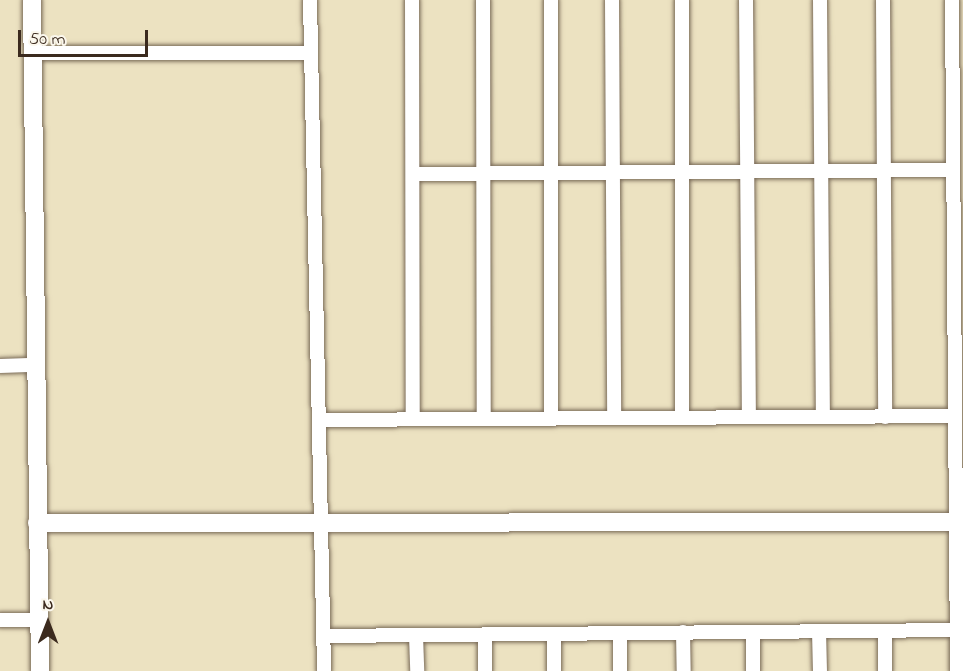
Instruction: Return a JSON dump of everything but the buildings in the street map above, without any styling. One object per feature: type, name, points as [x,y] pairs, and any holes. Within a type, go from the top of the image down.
[{"type":"street","points":[[32,0],[40,671]]},
{"type":"street","points":[[310,0],[324,671]]},
{"type":"street","points":[[412,0],[413,419]]},
{"type":"street","points":[[483,0],[484,419]]},
{"type":"street","points":[[550,0],[550,418]]},
{"type":"street","points":[[612,0],[614,418]]},
{"type":"street","points":[[682,0],[682,418]]},
{"type":"street","points":[[746,0],[749,417]]},
{"type":"street","points":[[820,0],[823,417]]},
{"type":"street","points":[[884,0],[885,417]]},
{"type":"street","points":[[952,0],[958,54],[958,122],[953,170],[958,188],[955,416],[959,522],[957,671]]},
{"type":"street","points":[[33,53],[311,53]]},
{"type":"street","points":[[412,174],[953,170]]},
{"type":"street","points":[[0,366],[36,365]]},
{"type":"street","points":[[319,420],[955,416]]},
{"type":"street","points":[[37,523],[959,522]]},
{"type":"street","points":[[0,620],[39,620]]},
{"type":"street","points":[[323,636],[957,630]]},
{"type":"street","points":[[819,631],[820,671]]},
{"type":"street","points":[[885,631],[885,671]]},
{"type":"street","points":[[683,632],[684,671]]},
{"type":"street","points":[[753,632],[753,671]]},
{"type":"street","points":[[620,633],[620,671]]},
{"type":"street","points":[[485,634],[485,671]]},
{"type":"street","points":[[554,634],[554,671]]},
{"type":"street","points":[[417,635],[417,671]]}]
